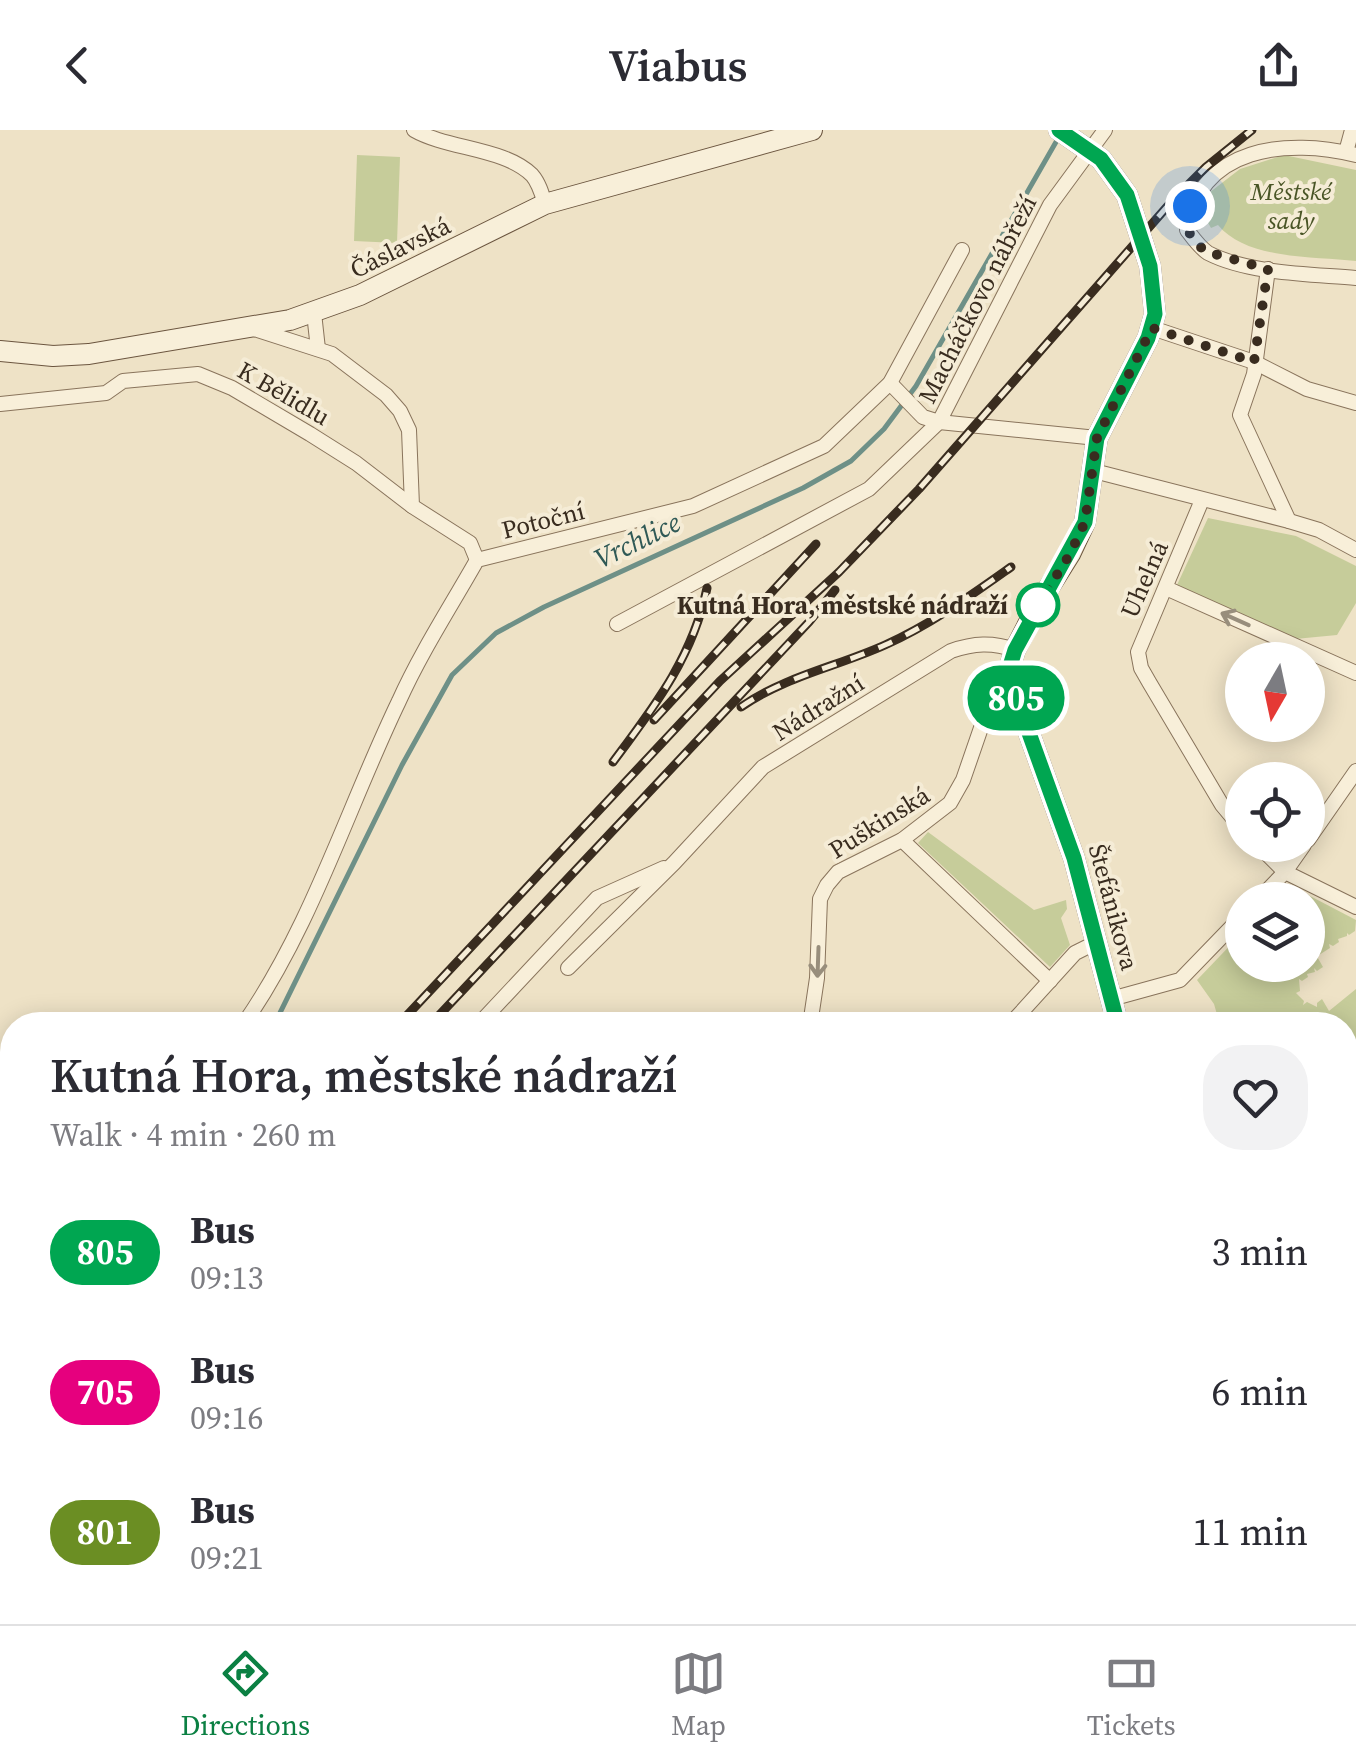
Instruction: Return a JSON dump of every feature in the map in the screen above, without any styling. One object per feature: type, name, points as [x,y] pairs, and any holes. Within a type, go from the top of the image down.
[{"type":"street","points":[[414,130],[522,168],[536,180],[545,204]]},
{"type":"street","name":"Čáslavská","points":[[0,352],[89,354],[252,328],[314,313],[360,296],[545,204],[812,130]]},
{"type":"street","points":[[1013,658],[1085,522],[1097,438],[1152,328],[1156,302],[1136,218],[1118,180],[1084,145],[1059,130]]},
{"type":"street","name":"Macháčkovo nábřeží","points":[[616,624],[868,489],[939,422],[1084,145],[1105,130]]},
{"type":"street","points":[[1352,130],[1351,154],[1300,146],[1261,149],[1229,166],[1198,192],[1190,206],[1187,230],[1204,251],[1268,269],[1356,278]]},
{"type":"street","name":"Potoční","points":[[252,1012],[268,990],[306,913],[399,700],[478,560],[693,506],[824,446],[894,387],[962,250]]},
{"type":"street","points":[[1268,269],[1254,374],[1240,415],[1289,521]]},
{"type":"street","points":[[314,313],[318,349]]},
{"type":"street","name":"K Bělidlu","points":[[252,328],[332,354],[386,395],[400,411],[408,430],[412,506]]},
{"type":"street","points":[[1152,328],[1254,362],[1306,389],[1356,403]]},
{"type":"street","name":"K Bělidlu","points":[[0,404],[106,393],[123,382],[198,374],[232,388],[356,463],[412,506],[470,543],[478,560]]},
{"type":"street","points":[[894,387],[923,418],[1097,438]]},
{"type":"street","points":[[1094,471],[1319,530],[1356,550]]},
{"type":"street","name":"Uhelná","points":[[1202,500],[1138,652],[1141,668],[1225,810]]},
{"type":"street","points":[[1166,588],[1356,673]]},
{"type":"street","name":"Nádražní","points":[[568,968],[764,767],[951,651],[971,644],[998,644],[1013,658]]},
{"type":"street","name":"Puškinská","points":[[812,1012],[820,899],[838,872],[902,840],[950,803],[958,793],[992,696],[1013,658]]},
{"type":"street","name":"Štefánikova","points":[[1013,658],[1011,683],[1074,858],[1114,1012]]},
{"type":"street","points":[[1325,816],[1356,771]]},
{"type":"street","points":[[902,840],[1050,981]]},
{"type":"street","points":[[1275,862],[1285,872],[1356,907]]},
{"type":"street","points":[[1275,882],[1292,862]]},
{"type":"street","name":"Nádražní","points":[[490,1012],[597,898],[674,863]]},
{"type":"street","points":[[1111,999],[1180,980],[1225,934]]},
{"type":"street","points":[[1022,1012],[1075,953],[1096,942]]},
{"type":"green space","points":[[357,155],[400,157],[397,243],[354,241]]},
{"type":"green space","name":"Městské sady","points":[[1284,155],[1356,170],[1356,261],[1263,250],[1246,245],[1218,225],[1211,228],[1202,212],[1205,196],[1240,169]]},
{"type":"green space","points":[[1208,518],[1296,536],[1356,566],[1356,603],[1337,635],[1295,639],[1177,585]]},
{"type":"green space","points":[[928,832],[1034,910],[1066,900],[1067,909],[1061,918],[1070,945],[1050,967],[918,843]]},
{"type":"green space","points":[[1325,904],[1356,920],[1355,931],[1333,946],[1329,944],[1325,951]]},
{"type":"green space","points":[[1225,951],[1225,982],[1299,982],[1300,991],[1296,993],[1303,1005],[1307,1002],[1317,1007],[1322,999],[1329,1011],[1356,989],[1356,1012],[1216,1012],[1197,980]]},
{"type":"waterway","name":"Vrchlice","points":[[280,1012],[402,765],[452,675],[496,633],[544,607],[803,488],[851,461],[884,429],[916,386],[1060,135]]},
{"type":"railway","points":[[410,1012],[720,681],[839,572],[919,489],[1173,200],[1252,130]]},
{"type":"railway","points":[[654,720],[816,544]]},
{"type":"railway","points":[[741,707],[793,680],[902,637],[1011,567]]},
{"type":"railway","points":[[613,762],[682,659],[707,588]]},
{"type":"railway","points":[[442,1012],[835,590]]},
{"type":"bus line","name":"805","points":[[1059,130],[1090,148],[1127,195],[1144,242],[1156,302],[1148,338],[1097,438],[1085,522],[1038,605],[1010,666],[1011,683],[1074,858],[1115,1012]]},
{"type":"place","name":"Kutná Hora, městské nádraží","points":[[1038,605]]},
{"type":"route","points":[[1038,605],[1085,522],[1097,438],[1152,328],[1254,362],[1268,269],[1204,251],[1187,230],[1190,206]]}]
